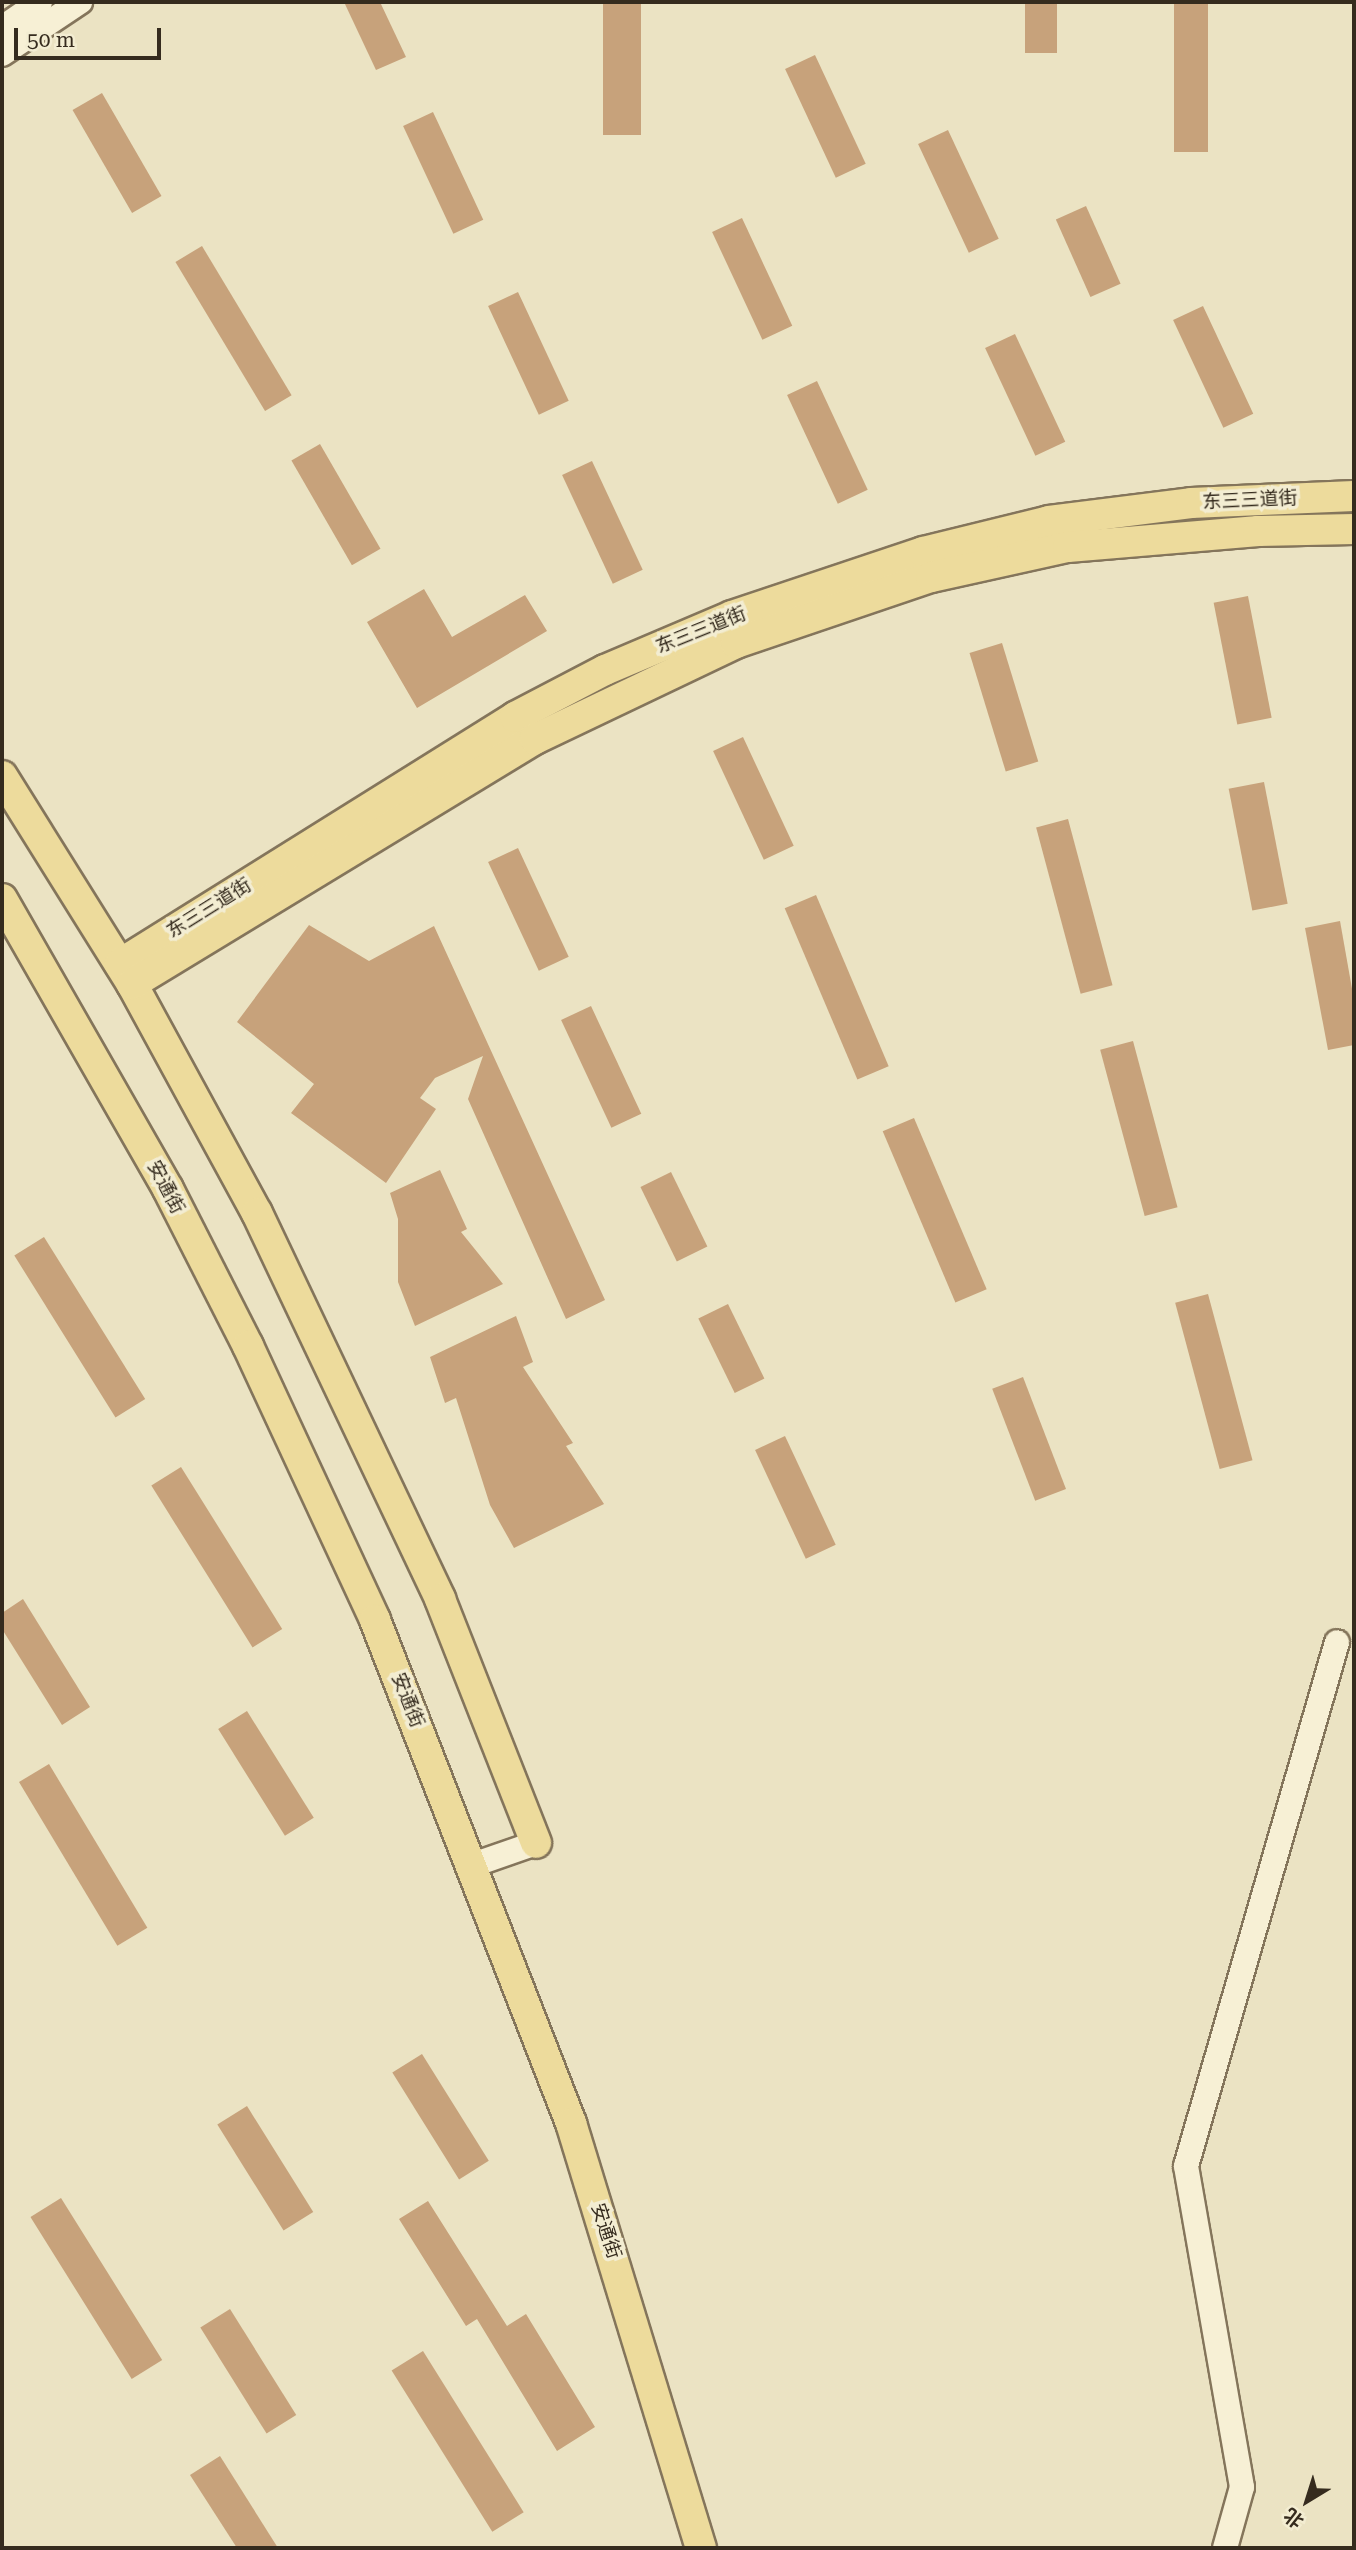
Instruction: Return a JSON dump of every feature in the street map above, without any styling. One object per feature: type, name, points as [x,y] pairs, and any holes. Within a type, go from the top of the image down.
[{"type":"main road","name":"东三三道街","points":[[126,974],[515,717],[605,670],[732,616],[923,552],[1049,520],[1191,503],[1354,496]]},
{"type":"main road","name":"东三三道街","points":[[126,974],[535,739],[736,643],[931,577],[1068,547],[1246,531],[1354,529]]},
{"type":"main road","points":[[2,776],[126,974],[326,1353],[477,1683],[536,1843]]},
{"type":"main road","name":"安通街","points":[[2,899],[168,1189],[248,1346],[375,1620],[473,1865],[571,2123],[701,2548]]},
{"type":"street","points":[[2,28],[40,2]]},
{"type":"street","points":[[2,54],[80,2]]},
{"type":"street","points":[[1225,2548],[1242,2487],[1186,2166],[1336,1642]]},
{"type":"street","points":[[473,1865],[536,1843]]},
{"type":"building","points":[[344,2],[380,2],[406,57],[376,70]]},
{"type":"building","points":[[603,2],[641,2],[641,135],[603,135]]},
{"type":"building","points":[[1025,2],[1057,2],[1057,53],[1025,53]]},
{"type":"building","points":[[1174,2],[1208,2],[1208,152],[1174,152]]},
{"type":"building","points":[[815,55],[866,164],[836,178],[785,69]]},
{"type":"building","points":[[102,93],[162,196],[132,213],[73,110]]},
{"type":"building","points":[[433,112],[483,220],[453,234],[403,126]]},
{"type":"building","points":[[948,130],[999,239],[969,253],[918,144]]},
{"type":"building","points":[[1086,206],[1121,284],[1090,297],[1056,219]]},
{"type":"building","points":[[742,218],[792,326],[762,340],[712,232]]},
{"type":"building","points":[[202,246],[292,395],[265,411],[175,262]]},
{"type":"building","points":[[518,292],[569,401],[539,415],[488,306]]},
{"type":"building","points":[[1203,306],[1253,414],[1223,428],[1173,320]]},
{"type":"building","points":[[1015,334],[1065,442],[1035,456],[985,348]]},
{"type":"building","points":[[817,381],[868,490],[838,504],[787,395]]},
{"type":"building","points":[[320,444],[380,549],[352,565],[291,461]]},
{"type":"building","points":[[592,461],[643,570],[613,584],[562,475]]},
{"type":"building","points":[[424,589],[452,637],[525,595],[547,631],[417,708],[367,622]]},
{"type":"building","points":[[1248,596],[1272,718],[1237,724],[1214,603]]},
{"type":"building","points":[[1002,643],[1038,762],[1006,772],[969,653]]},
{"type":"building","points":[[743,737],[794,846],[764,860],[713,751]]},
{"type":"building","points":[[1264,782],[1288,904],[1252,911],[1229,789]]},
{"type":"building","points":[[1068,819],[1113,985],[1081,994],[1036,828]]},
{"type":"building","points":[[518,848],[569,957],[539,971],[488,862]]},
{"type":"building","points":[[816,895],[889,1066],[857,1079],[785,908]]},
{"type":"building","points":[[1340,921],[1354,1000],[1354,1045],[1328,1050],[1305,928]]},
{"type":"building","points":[[309,925],[369,961],[434,926],[605,1300],[566,1319],[468,1099],[483,1056],[435,1078],[420,1098],[436,1109],[386,1183],[291,1113],[314,1084],[237,1022]]},
{"type":"building","points":[[591,1006],[641,1114],[611,1128],[561,1020]]},
{"type":"building","points":[[1133,1041],[1178,1207],[1145,1216],[1100,1050]]},
{"type":"building","points":[[914,1118],[987,1289],[955,1302],[883,1131]]},
{"type":"building","points":[[440,1170],[467,1229],[461,1232],[503,1284],[415,1326],[398,1282],[398,1219],[390,1193]]},
{"type":"building","points":[[671,1172],[707,1247],[677,1262],[640,1187]]},
{"type":"building","points":[[44,1237],[145,1399],[116,1418],[14,1256]]},
{"type":"building","points":[[1208,1294],[1253,1460],[1220,1469],[1175,1303]]},
{"type":"building","points":[[728,1304],[764,1379],[735,1393],[698,1318]]},
{"type":"building","points":[[516,1316],[533,1362],[523,1367],[573,1443],[566,1446],[604,1504],[514,1548],[490,1505],[456,1398],[445,1403],[430,1357]]},
{"type":"building","points":[[1023,1377],[1066,1489],[1035,1501],[992,1389]]},
{"type":"building","points":[[785,1436],[836,1545],[806,1559],[755,1450]]},
{"type":"building","points":[[181,1467],[282,1629],[253,1648],[151,1486]]},
{"type":"building","points":[[23,1599],[90,1707],[62,1725],[2,1629],[2,1613]]},
{"type":"building","points":[[247,1711],[314,1818],[285,1836],[218,1729]]},
{"type":"building","points":[[49,1764],[147,1928],[117,1946],[19,1782]]},
{"type":"building","points":[[422,2054],[489,2161],[459,2179],[392,2073]]},
{"type":"building","points":[[247,2106],[313,2212],[284,2231],[217,2125]]},
{"type":"building","points":[[61,2198],[162,2360],[132,2379],[30,2217]]},
{"type":"building","points":[[428,2201],[507,2326],[526,2314],[595,2427],[557,2451],[477,2319],[466,2326],[399,2219]]},
{"type":"building","points":[[230,2309],[296,2415],[267,2434],[200,2328]]},
{"type":"building","points":[[423,2351],[524,2512],[492,2532],[392,2371]]},
{"type":"building","points":[[220,2456],[278,2548],[237,2548],[190,2475]]}]
